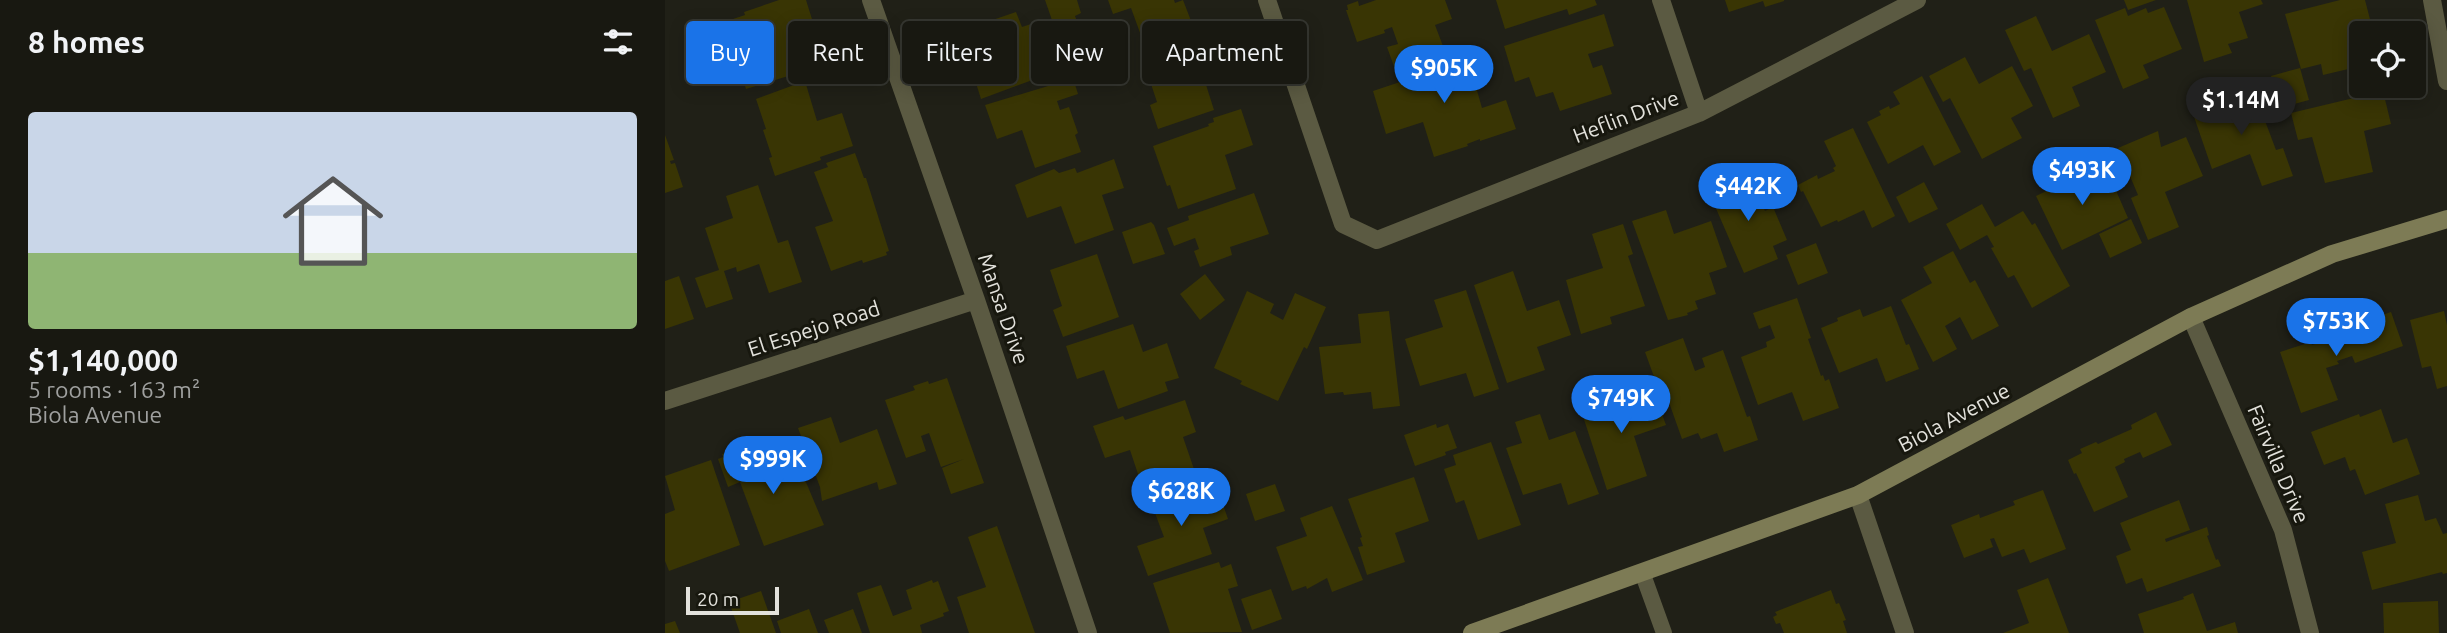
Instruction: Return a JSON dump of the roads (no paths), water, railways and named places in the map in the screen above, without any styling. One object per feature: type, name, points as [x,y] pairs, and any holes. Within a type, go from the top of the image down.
[{"type":"street","name":"Mansa Drive","points":[[871,0],[1088,633]]},
{"type":"street","name":"Heflin Drive","points":[[1267,0],[1343,224],[1377,240],[1699,113],[1917,0]]},
{"type":"street","points":[[1661,0],[1699,113]]},
{"type":"street","points":[[2432,0],[2447,81]]},
{"type":"street","name":"Biola Avenue","points":[[1472,633],[1858,495],[2191,317],[2332,254],[2447,219]]},
{"type":"street","name":"El Espejo Road","points":[[665,401],[976,300]]},
{"type":"street","name":"Fairvilla Drive","points":[[2191,317],[2283,530],[2311,633]]},
{"type":"street","points":[[1858,495],[1905,633]]},
{"type":"lane","points":[[1641,572],[1664,633]]}]
